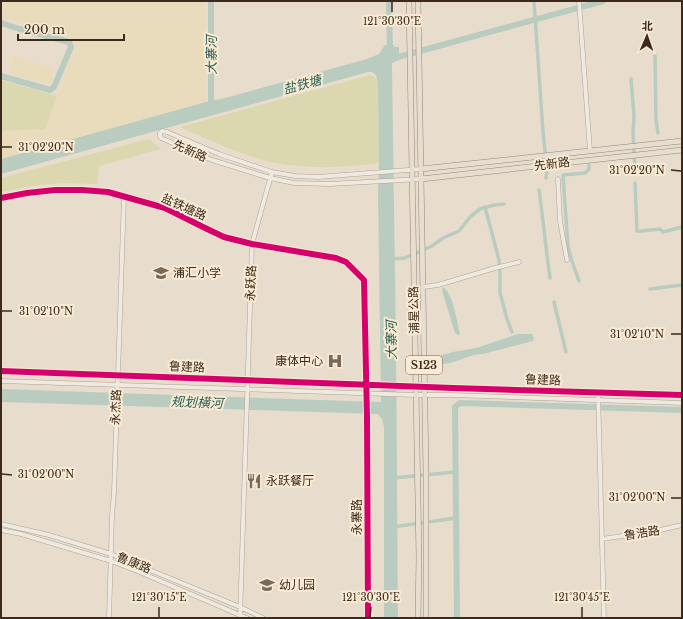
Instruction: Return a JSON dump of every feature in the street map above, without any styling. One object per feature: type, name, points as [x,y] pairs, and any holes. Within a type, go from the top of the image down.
[{"type":"main road","name":"浦星公路","points":[[409,1],[418,482],[418,618]]},
{"type":"main road","name":"浦星公路","points":[[418,1],[426,472],[426,618]]},
{"type":"main road","name":"先新路","points":[[421,169],[682,141]]},
{"type":"main road","name":"先新路","points":[[421,179],[682,150]]},
{"type":"street","points":[[579,1],[590,151]]},
{"type":"street","name":"先新路","points":[[421,169],[318,177],[295,176],[272,172],[219,154],[167,132],[160,132],[161,138],[212,160],[270,178],[294,183],[318,184],[421,179]]},
{"type":"street","name":"永跃路","points":[[240,607],[252,244],[272,172]]},
{"type":"street","points":[[558,179],[560,221],[567,260]]},
{"type":"street","name":"盐铁塘路","points":[[1,198],[55,190],[108,192],[166,208],[224,237],[252,244],[336,258],[346,262],[364,280],[366,385]]},
{"type":"street","name":"永杰路","points":[[109,618],[124,197]]},
{"type":"street","points":[[423,287],[438,285],[519,262]]},
{"type":"street","name":"鲁建路","points":[[1,371],[682,395]]},
{"type":"street","name":"鲁建路","points":[[1,381],[682,403]]},
{"type":"street","points":[[366,385],[367,394]]},
{"type":"street","points":[[598,392],[604,618]]},
{"type":"street","name":"永寨路","points":[[367,394],[368,618]]},
{"type":"street","name":"鲁康路","points":[[1,524],[49,535],[111,554],[240,607],[262,618]]},
{"type":"street","name":"鲁浩路","points":[[602,539],[656,531],[682,525]]},
{"type":"street","name":"鲁康路","points":[[1,530],[21,534],[111,560],[247,618]]},
{"type":"street","points":[[240,607],[240,616]]},
{"type":"shaded area","points":[[5,1],[199,1],[206,3],[206,102],[1,159],[1,131],[45,129],[75,45],[70,38],[2,17]]},
{"type":"shaded area","points":[[14,55],[53,69],[54,71],[50,83],[47,84],[8,74]]},
{"type":"shaded area","points":[[370,75],[376,78],[378,83],[379,163],[350,166],[306,167],[277,163],[242,153],[180,127]]},
{"type":"shaded area","points":[[1,80],[57,96],[45,129],[1,131]]},
{"type":"shaded area","points":[[149,139],[161,149],[99,166],[97,184],[62,183],[32,186],[1,192],[1,178]]},
{"type":"water","name":"规划横河","points":[[392,44],[395,47],[399,47],[399,60],[392,63],[398,618],[384,618],[384,427],[382,419],[378,414],[1,402],[1,389],[381,402],[378,83],[376,75],[372,72],[368,72],[1,174],[1,159],[367,59],[379,54],[385,45]]},
{"type":"water","points":[[443,287],[452,301],[460,334],[458,335],[455,333],[443,294]]},
{"type":"water","points":[[518,334],[532,334],[534,338],[533,341],[475,355],[446,364],[435,364],[431,362],[435,357],[476,348]]},
{"type":"waterway","name":"大寨河","points":[[211,1],[211,107]]},
{"type":"waterway","points":[[389,1],[390,51]]},
{"type":"waterway","points":[[534,1],[547,170],[546,178]]},
{"type":"waterway","name":"盐铁塘","points":[[391,59],[603,1]]},
{"type":"waterway","points":[[1,23],[69,42],[71,47],[54,87],[50,90],[1,76]]},
{"type":"waterway","points":[[655,55],[656,121],[658,133]]},
{"type":"waterway","points":[[631,79],[634,116],[633,133],[635,168]]},
{"type":"waterway","points":[[579,281],[568,247],[563,175],[585,173],[589,169],[589,165]]},
{"type":"waterway","points":[[635,183],[637,231],[660,229],[663,232],[682,227]]},
{"type":"waterway","points":[[539,190],[550,278]]},
{"type":"waterway","points":[[392,259],[405,258],[432,246],[443,238],[459,231],[471,216],[480,209],[504,204]]},
{"type":"waterway","points":[[485,207],[499,260],[500,293],[512,332]]},
{"type":"waterway","points":[[650,289],[682,285]]},
{"type":"waterway","points":[[554,302],[566,352]]},
{"type":"waterway","points":[[457,618],[455,407],[460,403],[682,410]]},
{"type":"waterway","points":[[393,478],[455,472]]},
{"type":"waterway","points":[[393,527],[456,518]]},
{"type":"cycle path","points":[[1,198],[55,190],[108,192],[165,208],[224,237],[252,244],[336,258],[346,262],[364,280],[367,417],[368,618]]},
{"type":"cycle path","points":[[1,371],[682,395]]},
{"type":"place","name":"浦汇小学","points":[[161,273]]},
{"type":"place","name":"康体中心","points":[[335,361]]},
{"type":"place","name":"永跃餐厅","points":[[254,481]]},
{"type":"place","name":"幼儿园","points":[[267,585]]}]
